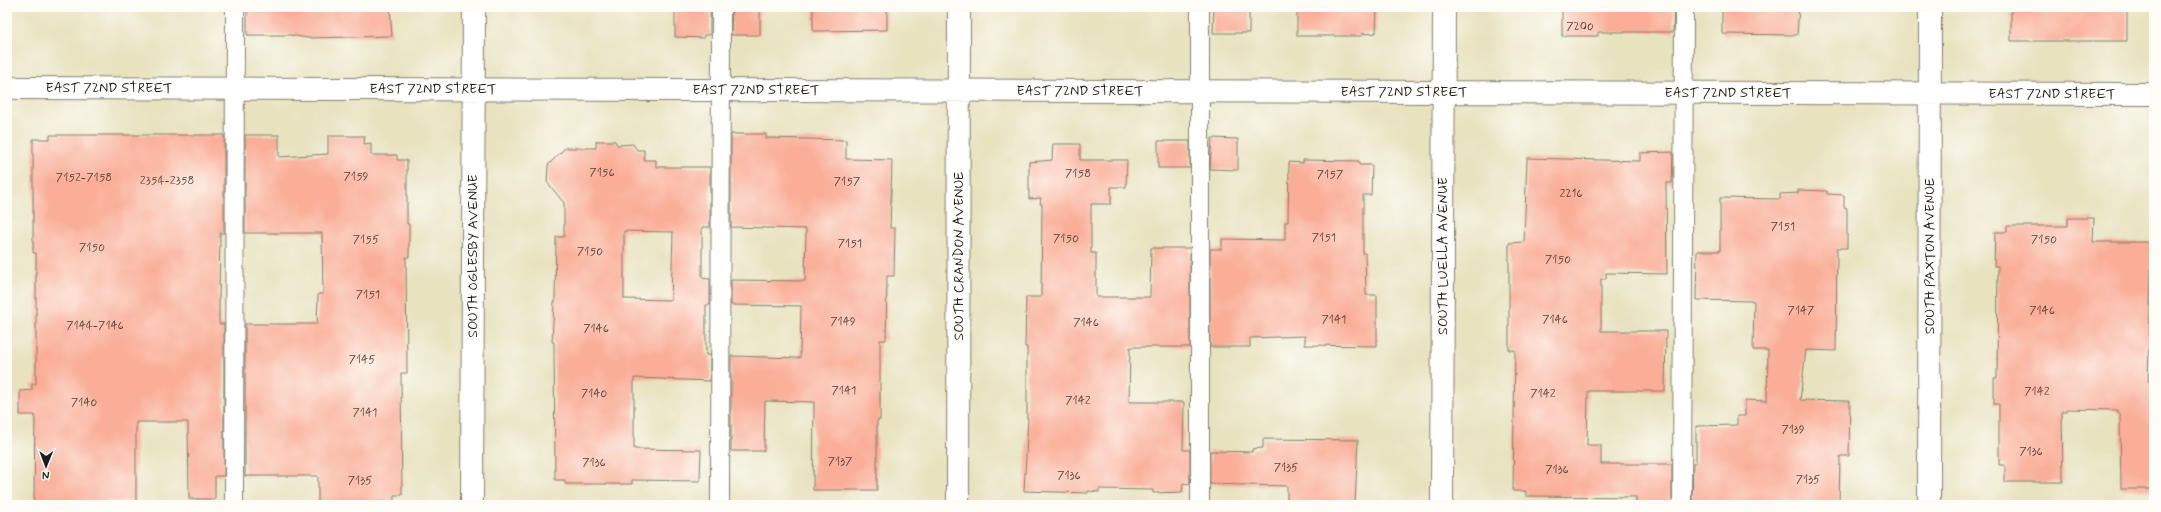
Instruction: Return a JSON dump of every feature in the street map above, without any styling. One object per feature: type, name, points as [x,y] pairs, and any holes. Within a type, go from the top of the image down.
[{"type":"street","name":"SOUTH OGLESBY AVENUE","points":[[472,505],[474,7]]},
{"type":"street","name":"SOUTH CRANDON AVENUE","points":[[958,505],[959,7]]},
{"type":"street","name":"SOUTH LUELLA AVENUE","points":[[1442,505],[1444,7]]},
{"type":"street","name":"SOUTH PAXTON AVENUE","points":[[1929,505],[1930,7]]},
{"type":"street","name":"EAST 72ND STREET","points":[[7,88],[2154,94]]},
{"type":"lane","points":[[234,505],[235,7]]},
{"type":"lane","points":[[720,505],[721,7]]},
{"type":"lane","points":[[1200,7],[1200,505]]},
{"type":"lane","points":[[1682,505],[1684,7]]},
{"type":"building","points":[[247,7],[390,7],[392,36],[308,38],[290,35],[247,35]]},
{"type":"building","points":[[675,7],[710,7],[710,35],[704,35],[704,38],[675,37]]},
{"type":"building","points":[[732,7],[760,7],[760,35],[731,35]]},
{"type":"building","points":[[813,7],[887,7],[887,30],[813,31]]},
{"type":"building","points":[[1214,7],[1249,7],[1249,33],[1213,33]]},
{"type":"building","points":[[1297,7],[1377,7],[1376,33],[1362,34],[1362,36],[1297,36]]},
{"type":"building","points":[[1562,7],[1674,7],[1673,32],[1598,32],[1598,36],[1562,36]]},
{"type":"building","points":[[1722,7],[1799,7],[1797,35],[1722,34]]},
{"type":"building","points":[[2011,7],[2127,7],[2127,41],[2011,41]]},
{"type":"building","points":[[731,134],[766,134],[766,138],[846,140],[846,159],[892,160],[890,228],[895,228],[894,276],[887,276],[886,340],[880,340],[880,420],[877,420],[877,490],[813,490],[814,402],[765,401],[764,451],[731,451],[731,356],[800,358],[801,306],[731,305],[731,280],[805,281],[806,229],[731,227]]},
{"type":"building","points":[[50,135],[224,135],[224,233],[220,233],[219,324],[224,324],[224,476],[215,476],[215,499],[189,499],[188,422],[136,422],[136,502],[95,501],[95,505],[47,505],[46,502],[34,502],[35,415],[20,415],[20,391],[32,390],[32,384],[36,384],[36,253],[33,253],[33,139],[50,139]]},
{"type":"building","points":[[245,135],[279,135],[279,157],[328,154],[328,136],[365,136],[364,144],[371,143],[371,155],[397,155],[397,160],[407,160],[407,224],[409,224],[409,257],[406,257],[407,373],[401,373],[402,495],[394,495],[394,502],[318,503],[318,476],[245,476],[245,324],[317,324],[318,294],[323,294],[322,233],[245,233]]},
{"type":"building","points":[[1212,138],[1238,139],[1238,170],[1210,169]]},
{"type":"building","points":[[596,141],[615,141],[617,145],[633,144],[637,150],[644,150],[644,160],[656,160],[656,167],[710,167],[710,227],[702,227],[702,278],[710,279],[710,305],[706,305],[706,355],[710,355],[710,381],[634,378],[634,449],[701,450],[700,481],[632,480],[632,484],[565,484],[565,480],[555,480],[554,342],[552,342],[555,302],[556,237],[564,237],[564,203],[547,182],[548,165],[565,148],[596,148]],"holes":[[[624,231],[673,232],[671,300],[624,299]]]},
{"type":"building","points":[[1158,141],[1190,141],[1190,168],[1158,168]]},
{"type":"building","points":[[1053,144],[1080,144],[1080,160],[1127,160],[1126,187],[1111,187],[1111,204],[1091,204],[1091,253],[1096,253],[1096,297],[1150,297],[1151,248],[1190,248],[1190,347],[1130,347],[1129,402],[1184,402],[1183,450],[1190,450],[1190,484],[1183,483],[1182,492],[1153,493],[1153,490],[1099,489],[1099,492],[1088,491],[1088,493],[1024,491],[1028,418],[1027,347],[1025,347],[1026,297],[1041,297],[1042,204],[1040,204],[1041,198],[1029,199],[1029,162],[1052,160]]},
{"type":"building","points":[[1673,152],[1672,183],[1666,183],[1667,274],[1606,273],[1606,279],[1601,279],[1601,331],[1666,331],[1665,391],[1588,391],[1587,445],[1601,445],[1601,464],[1672,464],[1672,505],[1636,505],[1636,497],[1526,496],[1526,491],[1513,491],[1515,350],[1509,350],[1509,243],[1524,242],[1527,158],[1640,161],[1640,153]]},
{"type":"building","points":[[1303,160],[1359,161],[1359,165],[1372,165],[1371,195],[1363,195],[1363,253],[1365,253],[1366,295],[1377,295],[1377,346],[1305,345],[1305,336],[1250,338],[1250,347],[1210,347],[1210,249],[1222,249],[1222,239],[1285,240],[1285,222],[1288,222],[1289,162],[1303,163]]},
{"type":"building","points":[[1798,190],[1827,191],[1827,194],[1844,195],[1844,207],[1847,208],[1847,248],[1837,248],[1836,351],[1806,350],[1800,400],[1850,401],[1849,456],[1840,456],[1839,505],[1692,505],[1693,463],[1696,463],[1696,426],[1737,425],[1737,416],[1745,416],[1745,400],[1767,401],[1768,350],[1753,350],[1754,301],[1696,300],[1697,251],[1720,251],[1720,198],[1780,199],[1780,194],[1798,193]]},
{"type":"building","points":[[2068,218],[2094,218],[2093,242],[2152,242],[2148,381],[2153,381],[2153,489],[2121,489],[2120,413],[2117,413],[2117,410],[2066,409],[2066,411],[2062,411],[2063,482],[2005,482],[2005,465],[1999,465],[1999,404],[1994,404],[1994,378],[1997,378],[1998,266],[1994,266],[1995,232],[2007,232],[2007,226],[2068,226]]},
{"type":"building","points":[[1263,439],[1358,440],[1355,505],[1287,505],[1287,486],[1210,484],[1210,451],[1252,452],[1252,449],[1263,448]]}]
